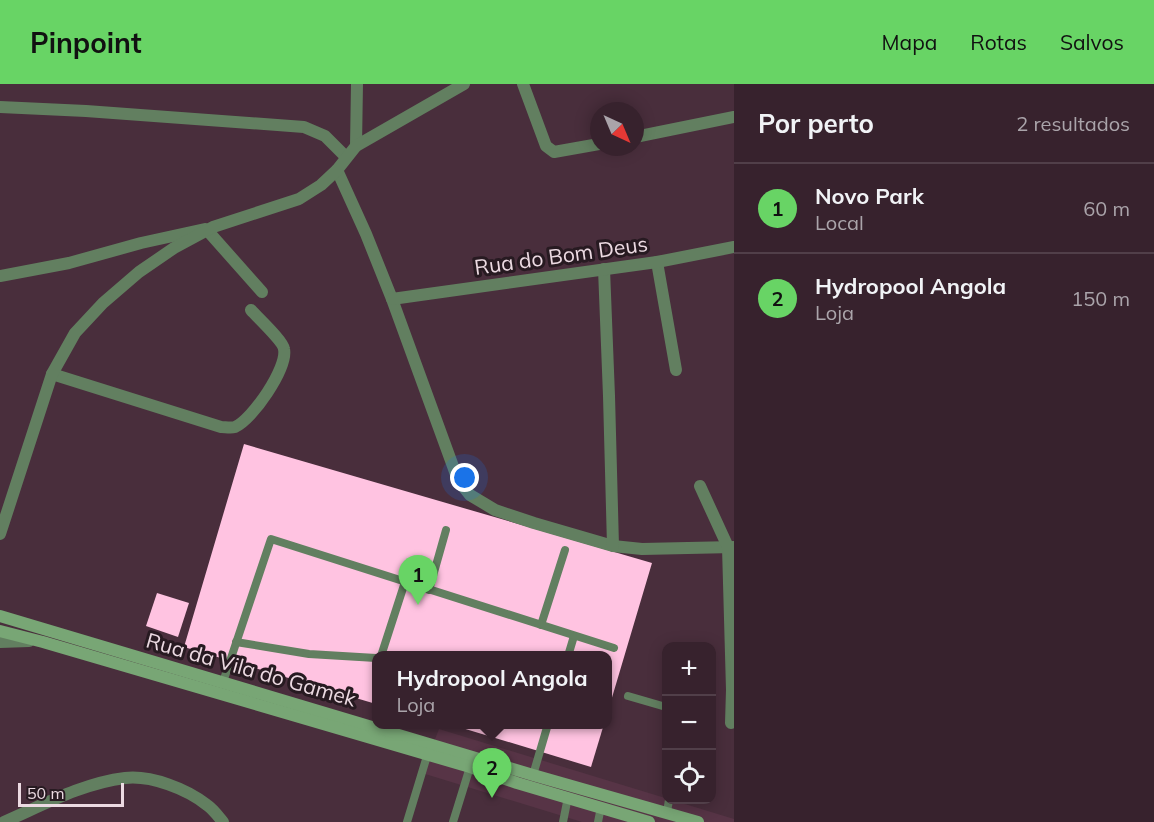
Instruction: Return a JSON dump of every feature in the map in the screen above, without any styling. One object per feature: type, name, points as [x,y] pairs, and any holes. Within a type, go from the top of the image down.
[{"type":"main road","name":"Rua da Vila do Gamek","points":[[0,616],[372,727]]},
{"type":"main road","name":"Rua da Vila do Gamek","points":[[0,631],[470,767],[601,807],[635,820],[649,822]]},
{"type":"main road","name":"Rua da Vila do Gamek","points":[[380,729],[698,822]]},
{"type":"street","points":[[356,146],[357,84]]},
{"type":"street","points":[[0,276],[69,263],[141,243],[210,229],[299,199],[321,185],[337,170],[356,146],[464,84]]},
{"type":"street","points":[[523,84],[546,146],[554,152],[590,146]]},
{"type":"street","points":[[0,107],[86,111],[304,128],[325,136],[346,157]]},
{"type":"street","points":[[644,135],[734,117]]},
{"type":"street","points":[[337,170],[392,299],[458,480],[470,495],[495,510],[613,546],[642,549],[731,547]]},
{"type":"street","points":[[210,229],[262,292]]},
{"type":"street","points":[[0,534],[52,374],[75,333],[103,303],[140,272],[174,248],[210,229]]},
{"type":"street","name":"Rua do Bom Deus","points":[[392,299],[657,262],[734,247]]},
{"type":"street","points":[[657,262],[676,370]]},
{"type":"street","points":[[604,269],[613,546]]},
{"type":"street","points":[[52,374],[221,427],[234,427],[247,418],[263,398],[279,373],[285,357],[284,346],[251,310]]},
{"type":"street","points":[[700,486],[731,547],[731,723]]},
{"type":"street","points":[[0,642],[43,642]]},
{"type":"street","points":[[4,822],[70,793],[128,778],[154,780],[184,789],[209,806],[223,822]]},
{"type":"lane","points":[[429,590],[446,530]]},
{"type":"lane","points":[[223,682],[271,539],[614,648]]},
{"type":"lane","points":[[541,625],[564,550]]},
{"type":"lane","points":[[383,651],[405,582]]},
{"type":"lane","points":[[570,651],[574,636]]},
{"type":"lane","points":[[236,642],[309,654],[372,658]]},
{"type":"lane","points":[[628,696],[662,706]]},
{"type":"lane","points":[[533,775],[547,729]]},
{"type":"lane","points":[[407,822],[427,756]]},
{"type":"lane","points":[[453,822],[470,767]]},
{"type":"lane","points":[[563,822],[568,797]]},
{"type":"lane","points":[[667,813],[668,804]]},
{"type":"lane","points":[[598,822],[601,807]]},
{"type":"shaded area","points":[[439,729],[662,797],[662,804],[685,804],[734,819],[734,822],[582,822],[422,773]]},
{"type":"building","points":[[244,444],[652,563],[612,698],[612,651],[372,651],[372,703],[184,647]]},
{"type":"building","points":[[157,593],[189,603],[178,637],[146,626]]},
{"type":"building","points":[[466,729],[602,729],[591,767]]},
{"type":"place","name":"Novo Park","points":[[418,605]]},
{"type":"place","name":"Hydropool Angola","points":[[492,798]]}]
